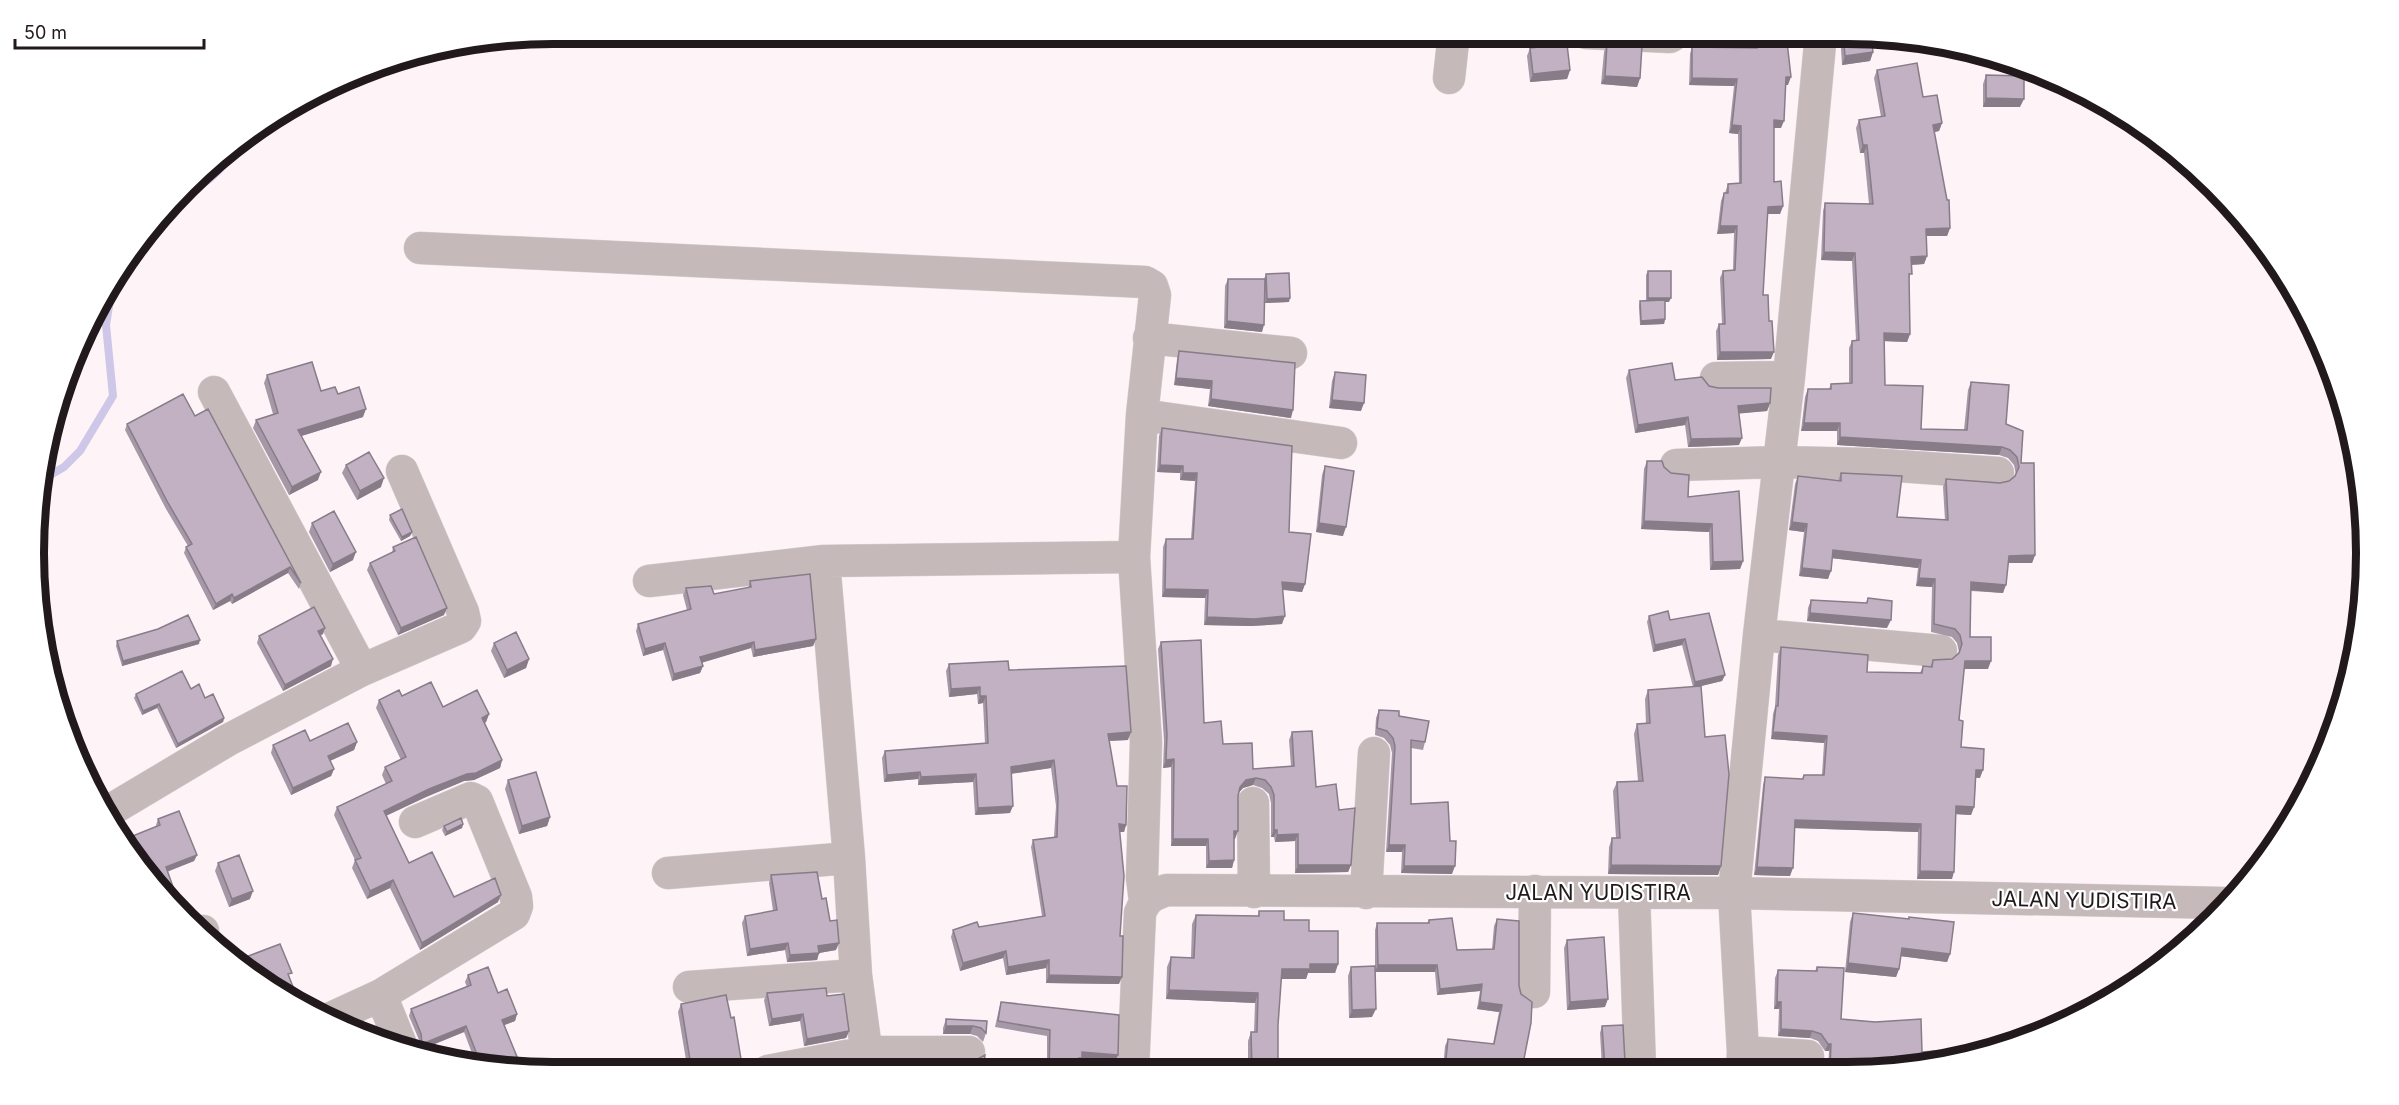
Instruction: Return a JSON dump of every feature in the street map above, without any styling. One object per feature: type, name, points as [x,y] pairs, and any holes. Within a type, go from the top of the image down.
[{"type":"street","points":[[1449,78],[1453,44]]},
{"type":"street","points":[[1808,1056],[1742,1060],[1734,893],[1759,635],[1789,377],[1820,44]]},
{"type":"street","points":[[420,248],[1145,282],[1152,286],[1155,295],[1142,416],[1134,557],[1146,742],[1142,878],[1145,901],[1140,913],[1138,934],[1133,1062]]},
{"type":"street","points":[[1149,338],[1291,353]]},
{"type":"street","points":[[1716,378],[1789,377]]},
{"type":"street","points":[[214,392],[362,670]]},
{"type":"street","points":[[1142,416],[1341,443]]},
{"type":"street","points":[[1676,465],[1780,462],[1869,464],[1998,473]]},
{"type":"street","points":[[113,809],[228,740],[362,670],[461,627],[465,621],[402,471]]},
{"type":"street","points":[[650,581],[824,561],[1134,557]]},
{"type":"street","points":[[824,561],[849,858],[856,975],[868,1061],[969,1052]]},
{"type":"street","points":[[1759,635],[1941,651]]},
{"type":"street","points":[[1366,893],[1374,753]]},
{"type":"street","points":[[339,1014],[381,995],[514,914],[518,906],[477,801],[471,798],[415,822]]},
{"type":"street","points":[[1253,803],[1254,892]]},
{"type":"street","points":[[668,873],[849,858]]},
{"type":"street","name":"JALAN YUDISTIRA","points":[[1145,901],[1167,890],[1366,893],[1535,891],[1734,893],[2215,903]]},
{"type":"street","points":[[1534,992],[1535,891]]},
{"type":"street","points":[[1634,893],[1640,1062]]},
{"type":"street","points":[[689,987],[856,975]]},
{"type":"street","points":[[381,995],[398,1037]]},
{"type":"building","points":[[1567,44],[1570,70],[1533,74],[1530,48]]},
{"type":"building","points":[[1607,44],[1642,45],[1640,78],[1605,76]]},
{"type":"building","points":[[1757,44],[1787,44],[1791,77],[1786,77],[1784,121],[1774,120],[1774,182],[1781,181],[1783,206],[1768,207],[1763,295],[1768,295],[1774,352],[1720,352],[1719,324],[1725,324],[1723,271],[1735,270],[1737,226],[1720,226],[1724,193],[1728,193],[1728,184],[1741,183],[1741,126],[1732,125],[1737,79],[1692,78],[1692,47],[1757,48]]},
{"type":"building","points":[[1844,44],[1872,45],[1873,52],[1845,56]]},
{"type":"building","points":[[1917,63],[1923,97],[1937,95],[1942,123],[1933,125],[1947,200],[1949,200],[1950,228],[1926,229],[1927,256],[1911,257],[1910,334],[1884,333],[1885,385],[1923,386],[1921,429],[1967,430],[1971,382],[2009,385],[2006,424],[2023,431],[2021,463],[2034,463],[2035,555],[2009,556],[2006,585],[1971,582],[1970,637],[1991,637],[1991,661],[1965,661],[1959,720],[1963,721],[1961,747],[1984,749],[1983,770],[1976,770],[1974,807],[1956,806],[1954,872],[1920,871],[1921,824],[1795,820],[1793,868],[1757,867],[1765,777],[1803,779],[1804,775],[1824,775],[1827,736],[1773,732],[1776,706],[1778,706],[1781,647],[1868,655],[1867,672],[1922,673],[1923,666],[1932,667],[1933,660],[1952,659],[1959,653],[1962,644],[1960,635],[1955,629],[1934,624],[1935,579],[1919,578],[1921,560],[1833,550],[1831,571],[1802,568],[1807,524],[1792,522],[1798,476],[1841,481],[1841,473],[1902,476],[1897,517],[1948,520],[1946,479],[2000,483],[2009,481],[2015,476],[2019,467],[2017,457],[2010,450],[2002,447],[1840,437],[1840,423],[1804,423],[1808,389],[1831,389],[1831,384],[1852,383],[1852,341],[1859,340],[1855,253],[1824,252],[1825,203],[1873,204],[1867,145],[1863,145],[1859,120],[1885,116],[1877,70]]},
{"type":"building","points":[[1986,75],[2024,76],[2024,99],[1986,98]]},
{"type":"building","points":[[1648,271],[1671,271],[1671,298],[1648,298]]},
{"type":"building","points":[[1289,273],[1290,298],[1267,299],[1266,274]]},
{"type":"building","points":[[1228,279],[1265,279],[1264,325],[1227,321]]},
{"type":"building","points":[[1665,300],[1665,319],[1641,321],[1640,301]]},
{"type":"building","points":[[1179,351],[1295,363],[1293,410],[1211,399],[1212,381],[1176,378]]},
{"type":"building","points":[[312,362],[321,391],[335,387],[338,394],[359,387],[366,409],[298,430],[321,472],[292,487],[256,420],[278,413],[267,375]]},
{"type":"building","points":[[1672,363],[1675,380],[1702,377],[1709,386],[1718,388],[1771,388],[1770,403],[1738,406],[1742,438],[1691,439],[1688,417],[1638,425],[1629,370]]},
{"type":"building","points":[[1335,372],[1366,375],[1364,403],[1332,400]]},
{"type":"building","points":[[183,394],[195,416],[208,409],[301,583],[290,567],[234,598],[232,594],[216,604],[186,547],[192,544],[127,424]]},
{"type":"building","points":[[1162,428],[1292,446],[1289,532],[1311,534],[1305,584],[1282,582],[1285,616],[1254,619],[1207,617],[1208,590],[1165,589],[1166,539],[1193,539],[1197,473],[1183,473],[1183,466],[1160,465]]},
{"type":"building","points":[[369,452],[384,478],[360,491],[346,465]]},
{"type":"building","points":[[1647,461],[1662,461],[1664,467],[1671,473],[1689,475],[1688,497],[1739,491],[1743,561],[1713,562],[1712,524],[1644,521]]},
{"type":"building","points":[[1325,466],[1354,471],[1346,527],[1319,523]]},
{"type":"building","points":[[402,509],[412,532],[402,537],[390,515]]},
{"type":"building","points":[[334,511],[356,552],[333,564],[312,523]]},
{"type":"building","points":[[416,537],[447,608],[401,628],[370,563],[395,551],[393,547]]},
{"type":"building","points":[[810,574],[816,639],[755,650],[754,642],[700,657],[703,666],[674,674],[665,643],[645,649],[638,624],[691,609],[686,588],[711,586],[714,594],[751,587],[750,581]]},
{"type":"building","points":[[1868,598],[1892,601],[1891,620],[1810,613],[1811,600],[1867,603]]},
{"type":"building","points":[[314,607],[325,628],[318,631],[333,659],[285,685],[259,636]]},
{"type":"building","points":[[1668,611],[1670,620],[1709,613],[1725,675],[1695,682],[1685,639],[1655,645],[1649,616]]},
{"type":"building","points":[[188,615],[200,640],[123,661],[117,641],[158,629]]},
{"type":"building","points":[[516,632],[529,659],[507,670],[494,643]]},
{"type":"building","points":[[1201,640],[1204,723],[1221,721],[1223,744],[1252,743],[1253,769],[1294,766],[1292,732],[1312,731],[1316,787],[1336,784],[1339,810],[1355,808],[1351,865],[1298,865],[1298,834],[1277,835],[1277,830],[1274,830],[1274,795],[1265,780],[1256,778],[1246,780],[1240,787],[1238,831],[1234,831],[1234,860],[1209,861],[1208,839],[1173,839],[1174,759],[1166,760],[1167,734],[1161,642]]},
{"type":"building","points":[[1008,661],[1009,670],[1126,666],[1131,732],[1108,734],[1117,786],[1127,786],[1126,825],[1119,824],[1124,876],[1120,936],[1123,936],[1122,977],[1049,975],[1049,960],[1008,967],[1006,951],[963,963],[953,930],[977,922],[979,927],[1045,916],[1033,840],[1057,837],[1058,798],[1054,760],[1011,767],[1013,806],[978,808],[976,774],[921,777],[920,772],[887,775],[885,751],[988,743],[986,696],[980,696],[980,687],[951,689],[949,664]]},
{"type":"building","points":[[182,671],[191,689],[199,684],[205,698],[213,694],[224,718],[178,744],[159,704],[143,711],[136,694]]},
{"type":"building","points":[[431,682],[443,707],[477,690],[489,714],[482,718],[502,760],[476,773],[467,774],[429,789],[384,811],[409,863],[432,852],[454,897],[495,878],[501,895],[422,943],[393,880],[370,891],[355,860],[361,858],[337,807],[392,781],[385,767],[406,757],[379,700],[399,690],[402,696]]},
{"type":"building","points":[[1701,686],[1705,737],[1725,735],[1729,774],[1721,866],[1611,865],[1612,838],[1620,838],[1617,782],[1643,781],[1637,724],[1650,723],[1648,690]]},
{"type":"building","points":[[1379,710],[1399,711],[1399,716],[1429,721],[1425,742],[1411,740],[1411,804],[1448,802],[1450,841],[1456,841],[1455,866],[1404,866],[1405,845],[1389,845],[1395,746],[1393,738],[1387,731],[1377,728]]},
{"type":"building","points":[[348,723],[357,742],[328,756],[334,769],[293,788],[273,745],[305,730],[310,741]]},
{"type":"building","points":[[536,772],[550,817],[522,826],[508,780]]},
{"type":"building","points":[[179,811],[197,855],[166,867],[175,894],[130,837],[160,825],[158,819]]},
{"type":"building","points":[[461,818],[463,824],[447,832],[444,826]]},
{"type":"building","points":[[239,855],[253,891],[232,899],[218,863]]},
{"type":"building","points":[[817,872],[822,899],[826,898],[830,921],[837,920],[839,943],[818,946],[819,953],[790,955],[788,943],[750,949],[745,916],[777,910],[771,875]]},
{"type":"building","points":[[1259,911],[1284,911],[1284,920],[1309,920],[1309,931],[1338,931],[1338,964],[1310,964],[1310,969],[1282,969],[1278,1062],[1252,1062],[1251,1032],[1257,1032],[1258,993],[1169,990],[1171,957],[1194,958],[1196,915],[1259,916]]},
{"type":"building","points":[[1853,913],[1954,922],[1950,954],[1902,948],[1899,969],[1848,963]]},
{"type":"building","points":[[1452,918],[1457,950],[1494,949],[1497,919],[1519,921],[1519,986],[1521,994],[1532,1002],[1531,1023],[1523,1062],[1446,1062],[1448,1039],[1494,1044],[1502,1005],[1480,1002],[1482,984],[1440,989],[1437,965],[1378,965],[1377,923],[1429,923],[1429,920]]},
{"type":"building","points":[[1604,937],[1608,999],[1570,1002],[1567,940]]},
{"type":"building","points":[[280,944],[292,973],[288,974],[295,991],[270,976],[245,957]]},
{"type":"building","points":[[1375,966],[1376,1009],[1352,1010],[1351,967]]},
{"type":"building","points":[[488,967],[498,993],[507,989],[517,1014],[502,1020],[518,1060],[477,1056],[466,1026],[422,1044],[421,1034],[411,1009],[471,985],[468,975]]},
{"type":"building","points":[[1817,967],[1844,968],[1841,1019],[1875,1022],[1921,1019],[1922,1052],[1934,1051],[1934,1054],[1880,1060],[1830,1062],[1831,1044],[1828,1044],[1821,1034],[1812,1031],[1781,1029],[1781,1002],[1777,1002],[1778,970],[1817,971]]},
{"type":"building","points":[[826,988],[827,996],[844,994],[849,1031],[807,1039],[803,1014],[772,1019],[767,993]]},
{"type":"building","points":[[726,995],[731,1018],[734,1017],[742,1062],[690,1062],[681,1004]]},
{"type":"building","points":[[1001,1002],[1119,1015],[1118,1055],[1082,1052],[1079,1062],[1049,1062],[1050,1030],[998,1021]]},
{"type":"building","points":[[946,1019],[987,1021],[986,1033],[981,1028],[973,1026],[946,1026]]},
{"type":"building","points":[[1623,1025],[1625,1062],[1605,1062],[1602,1026]]},
{"type":"building","points":[[985,1055],[984,1062],[972,1062]]},
{"type":"waterway","points":[[201,186],[222,166]]},
{"type":"waterway","points":[[50,475],[64,467],[80,451],[113,396],[106,325],[110,302]]}]
